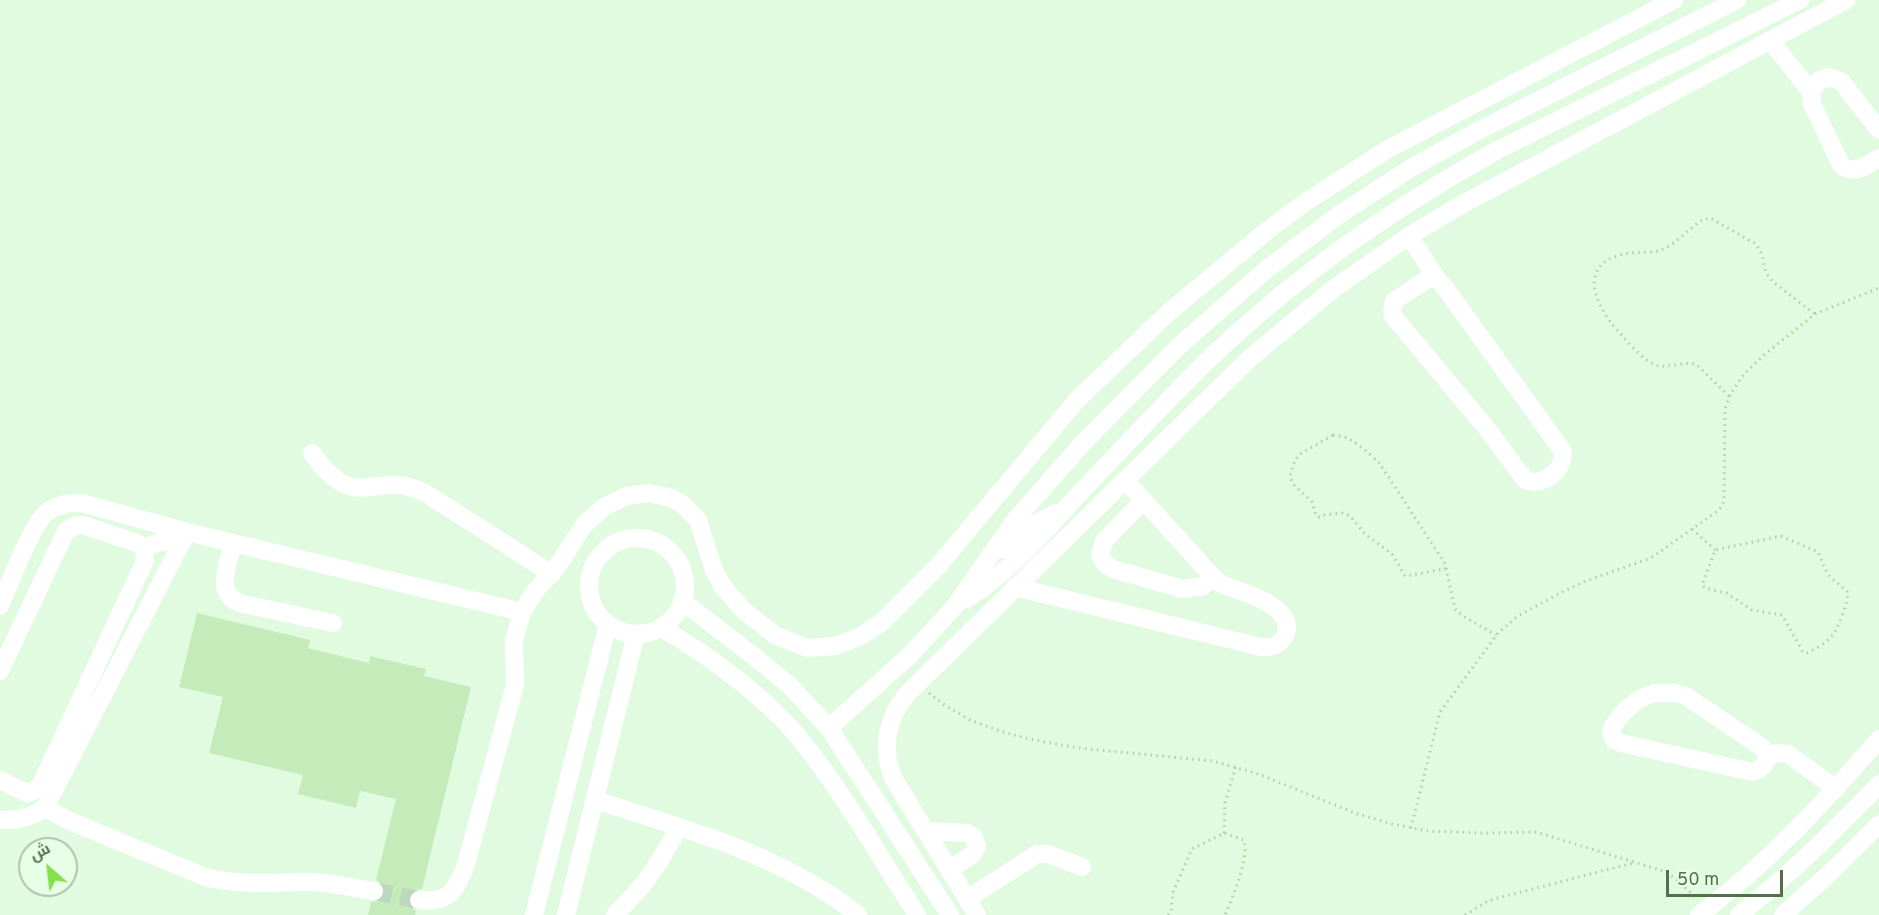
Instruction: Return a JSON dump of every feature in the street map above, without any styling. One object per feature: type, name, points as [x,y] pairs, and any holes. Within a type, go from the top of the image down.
[{"type":"street","points":[[419,900],[433,902],[446,896],[457,886],[465,868],[515,686],[514,641],[522,612],[535,591],[552,574],[579,532],[593,515],[604,507],[627,496],[649,493],[682,504],[698,520],[714,570],[723,587],[743,610],[775,635],[807,648],[836,645],[861,636],[882,622],[938,566],[1084,393],[1169,312],[1268,230],[1307,201],[1388,149],[1674,0]]},
{"type":"street","points":[[829,728],[898,666],[956,606],[1035,495],[1140,384],[1221,308],[1303,241],[1416,165],[1489,125],[1737,0]]},
{"type":"street","points":[[956,606],[985,587],[1011,564],[1154,415],[1234,336],[1284,292],[1373,225],[1455,173],[1498,150],[1800,0]]},
{"type":"street","points":[[977,915],[893,778],[886,754],[888,731],[895,710],[918,683],[1249,359],[1332,290],[1409,236],[1461,205],[1846,0]]},
{"type":"street","points":[[1770,40],[1811,92]]},
{"type":"street","points":[[1879,130],[1841,81],[1829,77],[1814,86],[1811,92],[1812,104],[1841,165],[1845,169],[1856,171],[1879,158]]},
{"type":"street","points":[[1409,236],[1437,279],[1562,450],[1564,456],[1561,465],[1542,481],[1534,483],[1525,480],[1488,430],[1393,316],[1392,306],[1398,297],[1425,279],[1437,279]]},
{"type":"street","points":[[312,453],[332,477],[351,487],[373,488],[396,484],[412,487],[427,494],[552,574]]},
{"type":"street","points":[[1015,587],[1261,647],[1267,648],[1279,644],[1286,634],[1287,627],[1287,621],[1280,610],[1222,584],[1214,578],[1125,480]]},
{"type":"street","points":[[1144,500],[1104,541],[1100,550],[1105,564],[1113,569],[1183,589],[1203,586],[1214,578]]},
{"type":"street","points":[[0,606],[36,525],[47,512],[63,504],[82,503],[185,537],[233,543],[522,612]]},
{"type":"street","points":[[992,555],[1035,524],[1064,511]]},
{"type":"street","points":[[0,671],[66,531],[77,525],[83,525],[139,544],[145,552],[144,563],[41,784],[35,790],[27,793],[0,780]]},
{"type":"street","points":[[142,548],[185,537]]},
{"type":"street","points":[[0,820],[20,820],[33,816],[45,808],[185,537]]},
{"type":"street","points":[[637,539],[647,540],[657,543],[673,554],[684,581],[682,601],[674,616],[660,628],[649,633],[636,634],[616,630],[595,609],[591,600],[589,580],[602,554],[618,543],[637,539]]},
{"type":"street","points":[[233,543],[224,579],[224,586],[231,598],[243,604],[333,623]]},
{"type":"street","points":[[682,601],[752,654],[807,703],[829,728],[950,915]]},
{"type":"street","points":[[534,915],[608,624]]},
{"type":"street","points":[[660,628],[722,668],[785,722],[818,763],[918,915]]},
{"type":"street","points":[[566,915],[636,634]]},
{"type":"street","points":[[898,666],[918,683]]},
{"type":"street","points":[[1767,757],[1758,744],[1692,699],[1674,693],[1654,693],[1636,700],[1613,725],[1611,732],[1614,740],[1621,743],[1752,772],[1762,767],[1767,757],[1777,753],[1788,754],[1835,788]]},
{"type":"street","points":[[785,722],[807,703]]},
{"type":"street","points":[[1706,913],[1798,828],[1879,739]]},
{"type":"street","points":[[1739,915],[1844,822],[1879,784]]},
{"type":"street","points":[[595,800],[679,827],[798,874],[832,895],[858,915]]},
{"type":"street","points":[[45,808],[205,877],[256,884],[311,882],[374,891]]},
{"type":"street","points":[[1783,915],[1831,872],[1879,824]]},
{"type":"street","points":[[615,915],[642,886],[679,827]]},
{"type":"street","points":[[926,831],[967,833],[974,837],[977,846],[973,854],[949,870]]},
{"type":"street","points":[[967,899],[1037,854],[1048,854],[1082,867]]},
{"type":"path","points":[[1729,396],[1696,364],[1661,366],[1650,363],[1623,337],[1600,305],[1593,278],[1607,261],[1620,255],[1664,248],[1702,220],[1710,218],[1756,244],[1762,255],[1766,273],[1773,282],[1815,314]]},
{"type":"path","points":[[1411,828],[1440,712],[1496,635],[1518,616],[1564,591],[1651,558],[1719,510],[1724,501],[1723,418],[1729,396],[1754,363],[1815,314],[1879,288]]},
{"type":"path","points":[[1446,568],[1405,576],[1392,554],[1365,534],[1350,516],[1342,513],[1317,517],[1312,502],[1291,482],[1290,476],[1300,454],[1336,435],[1343,436],[1371,455],[1380,464],[1446,565],[1455,609],[1496,635]]},
{"type":"path","points":[[1692,528],[1715,550]]},
{"type":"path","points":[[1781,536],[1818,552],[1828,575],[1848,592],[1848,599],[1834,633],[1827,641],[1808,653],[1804,653],[1782,615],[1752,610],[1726,593],[1703,587],[1702,582],[1715,550],[1781,536]]},
{"type":"path","points":[[918,683],[943,704],[963,716],[1015,736],[1078,748],[1190,758],[1236,766],[1355,813],[1427,831],[1536,832],[1663,871],[1675,878],[1706,913]]},
{"type":"path","points":[[1224,833],[1225,802],[1236,766]]},
{"type":"path","points":[[1168,915],[1171,912],[1173,892],[1192,849],[1224,833],[1244,840],[1246,847],[1234,894],[1225,915]]},
{"type":"path","points":[[1465,915],[1488,901],[1635,863]]},
{"type":"building","points":[[197,613],[310,640],[308,648],[369,663],[370,656],[426,669],[424,676],[471,687],[422,889],[413,890],[408,899],[409,906],[416,911],[415,915],[368,915],[371,902],[379,901],[385,893],[384,886],[376,880],[396,799],[360,791],[356,808],[298,794],[303,775],[209,753],[223,697],[179,687]]},
{"type":"tunnel","points":[[374,891],[419,900]]}]
